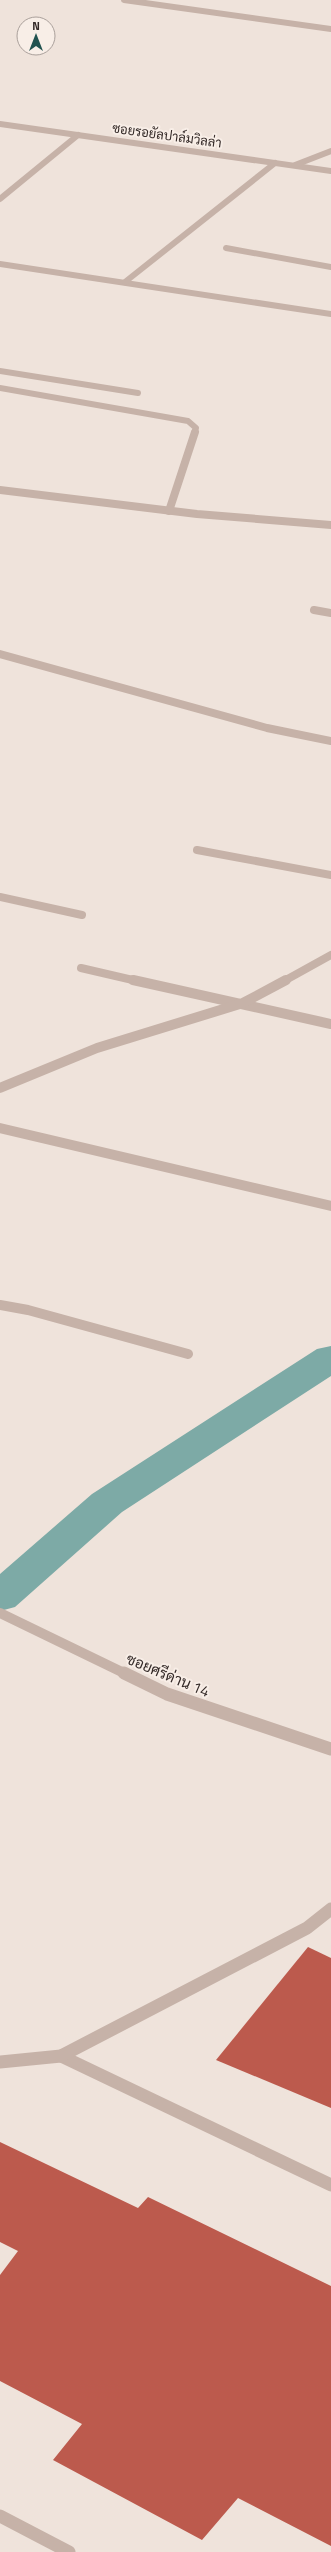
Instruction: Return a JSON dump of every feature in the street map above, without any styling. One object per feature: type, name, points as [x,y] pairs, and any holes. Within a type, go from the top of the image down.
[{"type":"street","points":[[124,0],[331,29]]},
{"type":"street","name":"ซอยรอยัลปาล์มวิลล่า","points":[[0,124],[331,171]]},
{"type":"street","points":[[0,199],[78,135]]},
{"type":"street","points":[[293,165],[331,151]]},
{"type":"street","points":[[125,282],[275,163]]},
{"type":"street","points":[[226,248],[331,267]]},
{"type":"street","points":[[0,264],[331,314]]},
{"type":"street","points":[[0,371],[138,393]]},
{"type":"street","points":[[0,388],[188,421],[196,428],[169,511]]},
{"type":"street","points":[[0,490],[169,511],[331,525]]},
{"type":"street","points":[[314,610],[331,613]]},
{"type":"street","points":[[0,654],[267,728],[331,741]]},
{"type":"street","points":[[197,850],[331,875]]},
{"type":"street","points":[[0,897],[82,915]]},
{"type":"street","points":[[0,1088],[96,1048],[243,1003],[331,955]]},
{"type":"street","points":[[81,968],[243,1003],[331,1024]]},
{"type":"street","points":[[0,1128],[331,1206]]},
{"type":"street","points":[[0,1305],[28,1310],[188,1354]]},
{"type":"street","name":"ซอยศรีด่าน 14","points":[[0,1613],[167,1694],[273,1731],[331,1749]]},
{"type":"street","points":[[0,2062],[61,2056],[307,1928],[331,1909]]},
{"type":"street","points":[[61,2056],[331,2185]]},
{"type":"street","points":[[0,2516],[69,2552]]},
{"type":"building","points":[[308,1947],[331,1958],[331,2108],[216,2060]]},
{"type":"building","points":[[0,2142],[138,2208],[148,2197],[331,2286],[331,2546],[238,2498],[202,2540],[53,2460],[82,2424],[0,2381],[0,2275],[18,2251],[0,2242]]},
{"type":"waterway","points":[[0,1597],[107,1503],[331,1358]]}]
